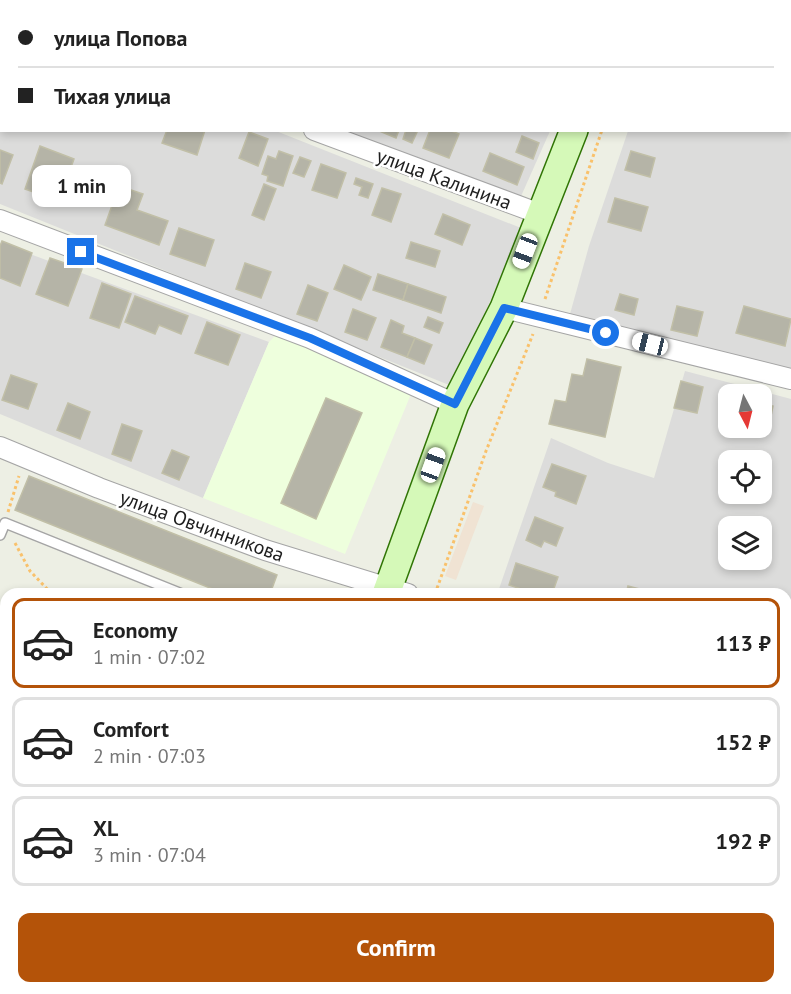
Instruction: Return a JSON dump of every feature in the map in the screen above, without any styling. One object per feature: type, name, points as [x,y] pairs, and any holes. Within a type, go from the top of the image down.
[{"type":"main road","points":[[395,588],[455,404],[504,308],[573,132]]},
{"type":"street","name":"улица Калинина","points":[[319,132],[540,214]]},
{"type":"street","points":[[0,220],[310,338],[455,404]]},
{"type":"street","points":[[504,308],[791,379]]},
{"type":"street","name":"улица Овчинникова","points":[[0,447],[99,488],[265,550],[382,588]]},
{"type":"lane","points":[[0,536],[5,523],[167,588]]},
{"type":"path","points":[[437,588],[486,451],[540,316],[601,132]]},
{"type":"shaded area","points":[[0,132],[279,132],[521,228],[454,387],[0,204]]},
{"type":"shaded area","points":[[347,132],[550,132],[518,203]]},
{"type":"shaded area","points":[[628,132],[791,132],[791,370],[570,314],[589,246]]},
{"type":"shaded area","points":[[0,243],[269,342],[203,498],[0,414]]},
{"type":"shaded area","points":[[277,334],[411,394],[345,554],[203,498],[269,342]]},
{"type":"shaded area","points":[[685,371],[734,384],[718,384],[718,438],[772,438],[772,394],[791,399],[791,588],[499,588],[551,438],[608,463],[654,478]]},
{"type":"shaded area","points":[[473,502],[484,506],[456,580],[445,576]]},
{"type":"building","points":[[166,132],[204,132],[197,155],[162,143]]},
{"type":"building","points":[[249,132],[268,139],[258,166],[239,158]]},
{"type":"building","points":[[382,132],[398,132],[396,138]]},
{"type":"building","points":[[405,132],[417,132],[412,143],[403,139]]},
{"type":"building","points":[[429,132],[459,134],[449,158],[423,148]]},
{"type":"building","points":[[522,136],[539,143],[533,159],[516,152]]},
{"type":"building","points":[[40,146],[74,159],[59,201],[25,189]]},
{"type":"building","points":[[0,150],[13,155],[2,184],[0,183]]},
{"type":"building","points":[[279,151],[293,156],[283,186],[267,181],[268,176],[262,174],[268,156],[276,159]]},
{"type":"building","points":[[631,151],[655,158],[650,177],[625,170]]},
{"type":"building","points":[[490,153],[524,167],[517,185],[483,171]]},
{"type":"building","points":[[300,157],[311,161],[304,177],[293,173]]},
{"type":"building","points":[[321,164],[346,173],[337,198],[312,190]]},
{"type":"building","points":[[356,178],[373,184],[368,198],[359,195],[362,187],[354,184]]},
{"type":"building","points":[[264,184],[276,189],[264,220],[252,215]]},
{"type":"building","points":[[119,186],[143,194],[137,210],[168,221],[159,245],[105,225]]},
{"type":"building","points":[[382,188],[401,194],[391,222],[372,215]]},
{"type":"building","points":[[615,198],[648,207],[641,231],[608,222]]},
{"type":"building","points":[[443,214],[470,225],[462,245],[435,234]]},
{"type":"building","points":[[179,228],[214,240],[205,266],[170,254]]},
{"type":"building","points":[[2,241],[32,253],[20,286],[0,278]]},
{"type":"building","points":[[411,242],[440,251],[435,267],[406,258]]},
{"type":"building","points":[[50,258],[82,269],[68,306],[36,294]]},
{"type":"building","points":[[245,263],[271,272],[261,298],[236,289]]},
{"type":"building","points":[[344,265],[371,277],[361,300],[334,289]]},
{"type":"building","points":[[378,274],[408,284],[403,300],[373,290]]},
{"type":"building","points":[[102,283],[131,294],[119,328],[90,318]]},
{"type":"building","points":[[408,284],[446,297],[441,313],[403,300]]},
{"type":"building","points":[[308,285],[328,293],[317,321],[297,314]]},
{"type":"building","points":[[620,294],[638,299],[634,315],[615,310]]},
{"type":"building","points":[[135,296],[188,316],[181,334],[159,325],[155,334],[125,322]]},
{"type":"building","points":[[677,306],[703,312],[697,336],[671,330]]},
{"type":"building","points":[[744,306],[791,319],[785,346],[736,333]]},
{"type":"building","points":[[353,309],[376,318],[367,340],[345,332]]},
{"type":"building","points":[[428,317],[443,323],[439,333],[424,327]]},
{"type":"building","points":[[391,320],[404,326],[402,333],[415,338],[407,357],[381,347]]},
{"type":"building","points":[[207,322],[240,335],[228,365],[195,353]]},
{"type":"building","points":[[415,338],[432,345],[424,364],[407,357]]},
{"type":"building","points":[[587,359],[621,367],[605,437],[549,424],[555,400],[566,402],[572,374],[583,376]]},
{"type":"building","points":[[11,375],[37,384],[28,409],[2,400]]},
{"type":"building","points":[[681,381],[703,387],[697,413],[674,408]]},
{"type":"building","points":[[326,398],[362,413],[316,519],[281,503]]},
{"type":"building","points":[[68,403],[90,412],[80,439],[57,430]]},
{"type":"building","points":[[122,424],[142,431],[131,461],[112,454]]},
{"type":"building","points":[[172,450],[189,457],[179,480],[162,473]]},
{"type":"building","points":[[552,464],[586,476],[576,504],[555,496],[556,492],[543,487]]},
{"type":"building","points":[[29,476],[277,575],[272,588],[210,588],[15,510]]},
{"type":"building","points":[[535,517],[563,528],[556,546],[544,541],[541,547],[526,540]]},
{"type":"building","points":[[516,563],[558,577],[554,588],[518,588],[509,585]]},
{"type":"route","points":[[81,252],[310,338],[455,404],[504,308],[606,333]]}]
